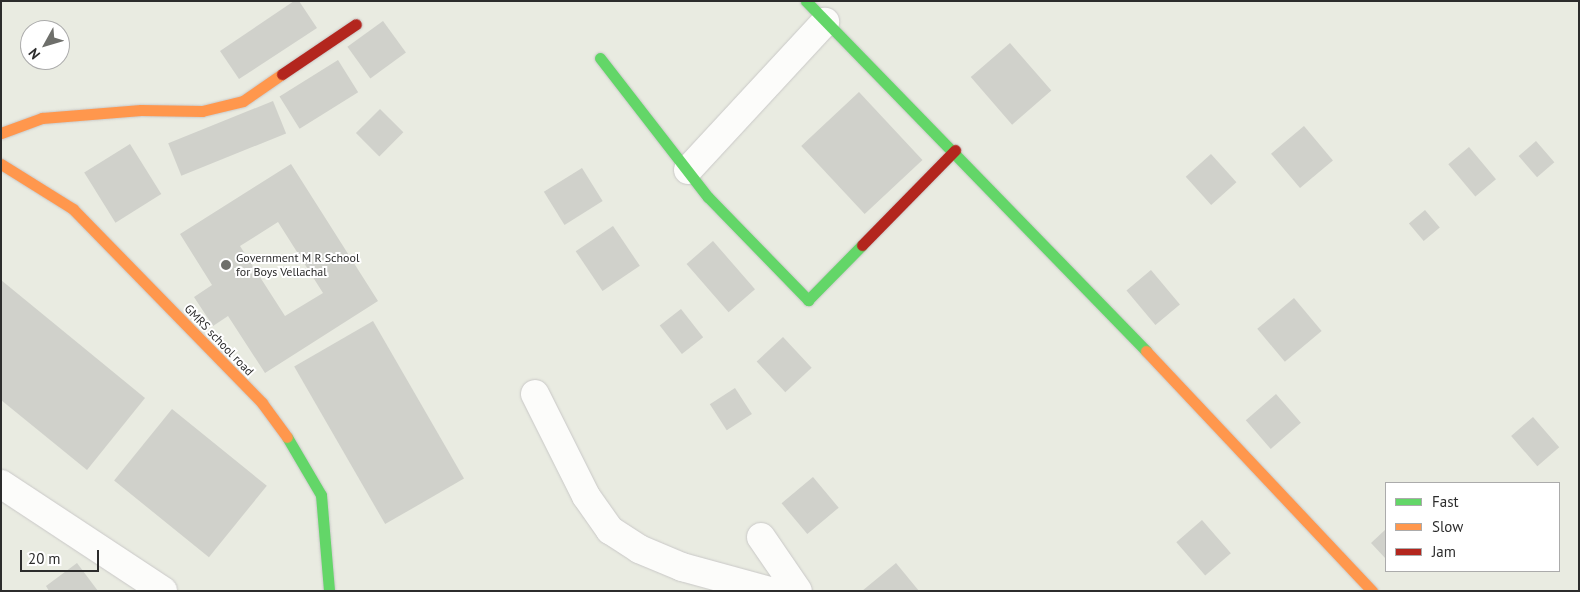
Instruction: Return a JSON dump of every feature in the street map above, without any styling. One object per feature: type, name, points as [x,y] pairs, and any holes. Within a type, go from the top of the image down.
[{"type":"street","points":[[806,1],[955,150],[1372,591]]},
{"type":"street","points":[[688,170],[825,22]]},
{"type":"street","points":[[1,133],[42,118],[141,110],[202,111],[243,101],[356,24]]},
{"type":"street","points":[[600,58],[688,170],[808,300],[955,150]]},
{"type":"street","name":"GMRS school road","points":[[1,164],[73,209],[262,403],[305,462],[321,495],[329,591]]},
{"type":"street","points":[[535,394],[586,496],[610,530],[639,549],[682,567],[770,591]]},
{"type":"street","points":[[1,484],[163,591]]},
{"type":"street","points":[[761,537],[798,591]]},
{"type":"building","points":[[294,1],[299,1],[317,28],[239,79],[220,51]]},
{"type":"building","points":[[383,21],[406,53],[370,78],[347,47]]},
{"type":"building","points":[[1010,43],[1051,91],[1012,125],[971,77]]},
{"type":"building","points":[[338,60],[358,92],[300,129],[279,97]]},
{"type":"building","points":[[859,92],[922,160],[865,214],[801,146]]},
{"type":"building","points":[[273,101],[286,133],[181,176],[168,143]]},
{"type":"building","points":[[380,109],[403,132],[379,156],[356,133]]},
{"type":"building","points":[[1304,126],[1333,160],[1300,188],[1271,154]]},
{"type":"building","points":[[1536,141],[1554,162],[1537,177],[1519,156]]},
{"type":"building","points":[[130,144],[161,194],[115,223],[84,173]]},
{"type":"building","points":[[1469,147],[1496,179],[1475,197],[1448,164]]},
{"type":"building","points":[[1211,154],[1236,182],[1211,205],[1186,177]]},
{"type":"building","name":"Government M R School for Boys Vellachal","points":[[291,164],[378,301],[265,373],[228,316],[213,326],[194,297],[212,285],[180,234]],"holes":[[[278,222],[323,293],[285,316],[240,246]]]},
{"type":"building","points":[[582,168],[603,201],[565,225],[544,192]]},
{"type":"building","points":[[1425,210],[1440,228],[1424,241],[1409,223]]},
{"type":"building","points":[[613,226],[640,266],[603,291],[576,251]]},
{"type":"building","points":[[713,241],[755,289],[729,312],[687,264]]},
{"type":"building","points":[[1151,270],[1180,304],[1155,325],[1126,291]]},
{"type":"building","points":[[1,280],[145,398],[87,470],[1,400]]},
{"type":"building","points":[[1294,298],[1322,331],[1285,362],[1257,329]]},
{"type":"building","points":[[681,309],[703,337],[682,354],[660,326]]},
{"type":"building","points":[[373,321],[464,479],[385,524],[294,367]]},
{"type":"building","points":[[783,337],[812,368],[785,392],[757,362]]},
{"type":"building","points":[[735,388],[752,414],[727,430],[710,404]]},
{"type":"building","points":[[1276,394],[1301,423],[1271,449],[1246,420]]},
{"type":"building","points":[[172,409],[267,486],[209,557],[114,480]]},
{"type":"building","points":[[1533,417],[1559,447],[1537,466],[1511,436]]},
{"type":"building","points":[[813,477],[839,508],[807,534],[782,503]]},
{"type":"building","points":[[1202,520],[1231,553],[1205,576],[1176,542]]},
{"type":"building","points":[[1385,530],[1385,558],[1371,543]]},
{"type":"building","points":[[77,563],[98,591],[49,591],[46,586]]},
{"type":"building","points":[[896,563],[919,591],[862,591]]},
{"type":"traffic: fast","points":[[806,1],[1146,351]]},
{"type":"traffic: fast","points":[[600,58],[708,197],[808,300],[862,245]]},
{"type":"traffic: fast","points":[[287,437],[321,495],[329,591]]},
{"type":"traffic: slow","points":[[1,133],[42,118],[141,110],[202,111],[243,101],[282,74]]},
{"type":"traffic: slow","points":[[1,164],[73,209],[262,403],[287,437]]},
{"type":"traffic: slow","points":[[1146,351],[1372,591]]},
{"type":"traffic: jam","points":[[282,74],[356,24]]},
{"type":"traffic: jam","points":[[862,245],[955,150]]},
{"type":"place","name":"Government M R School for Boys Vellachal","points":[[226,265]]}]
